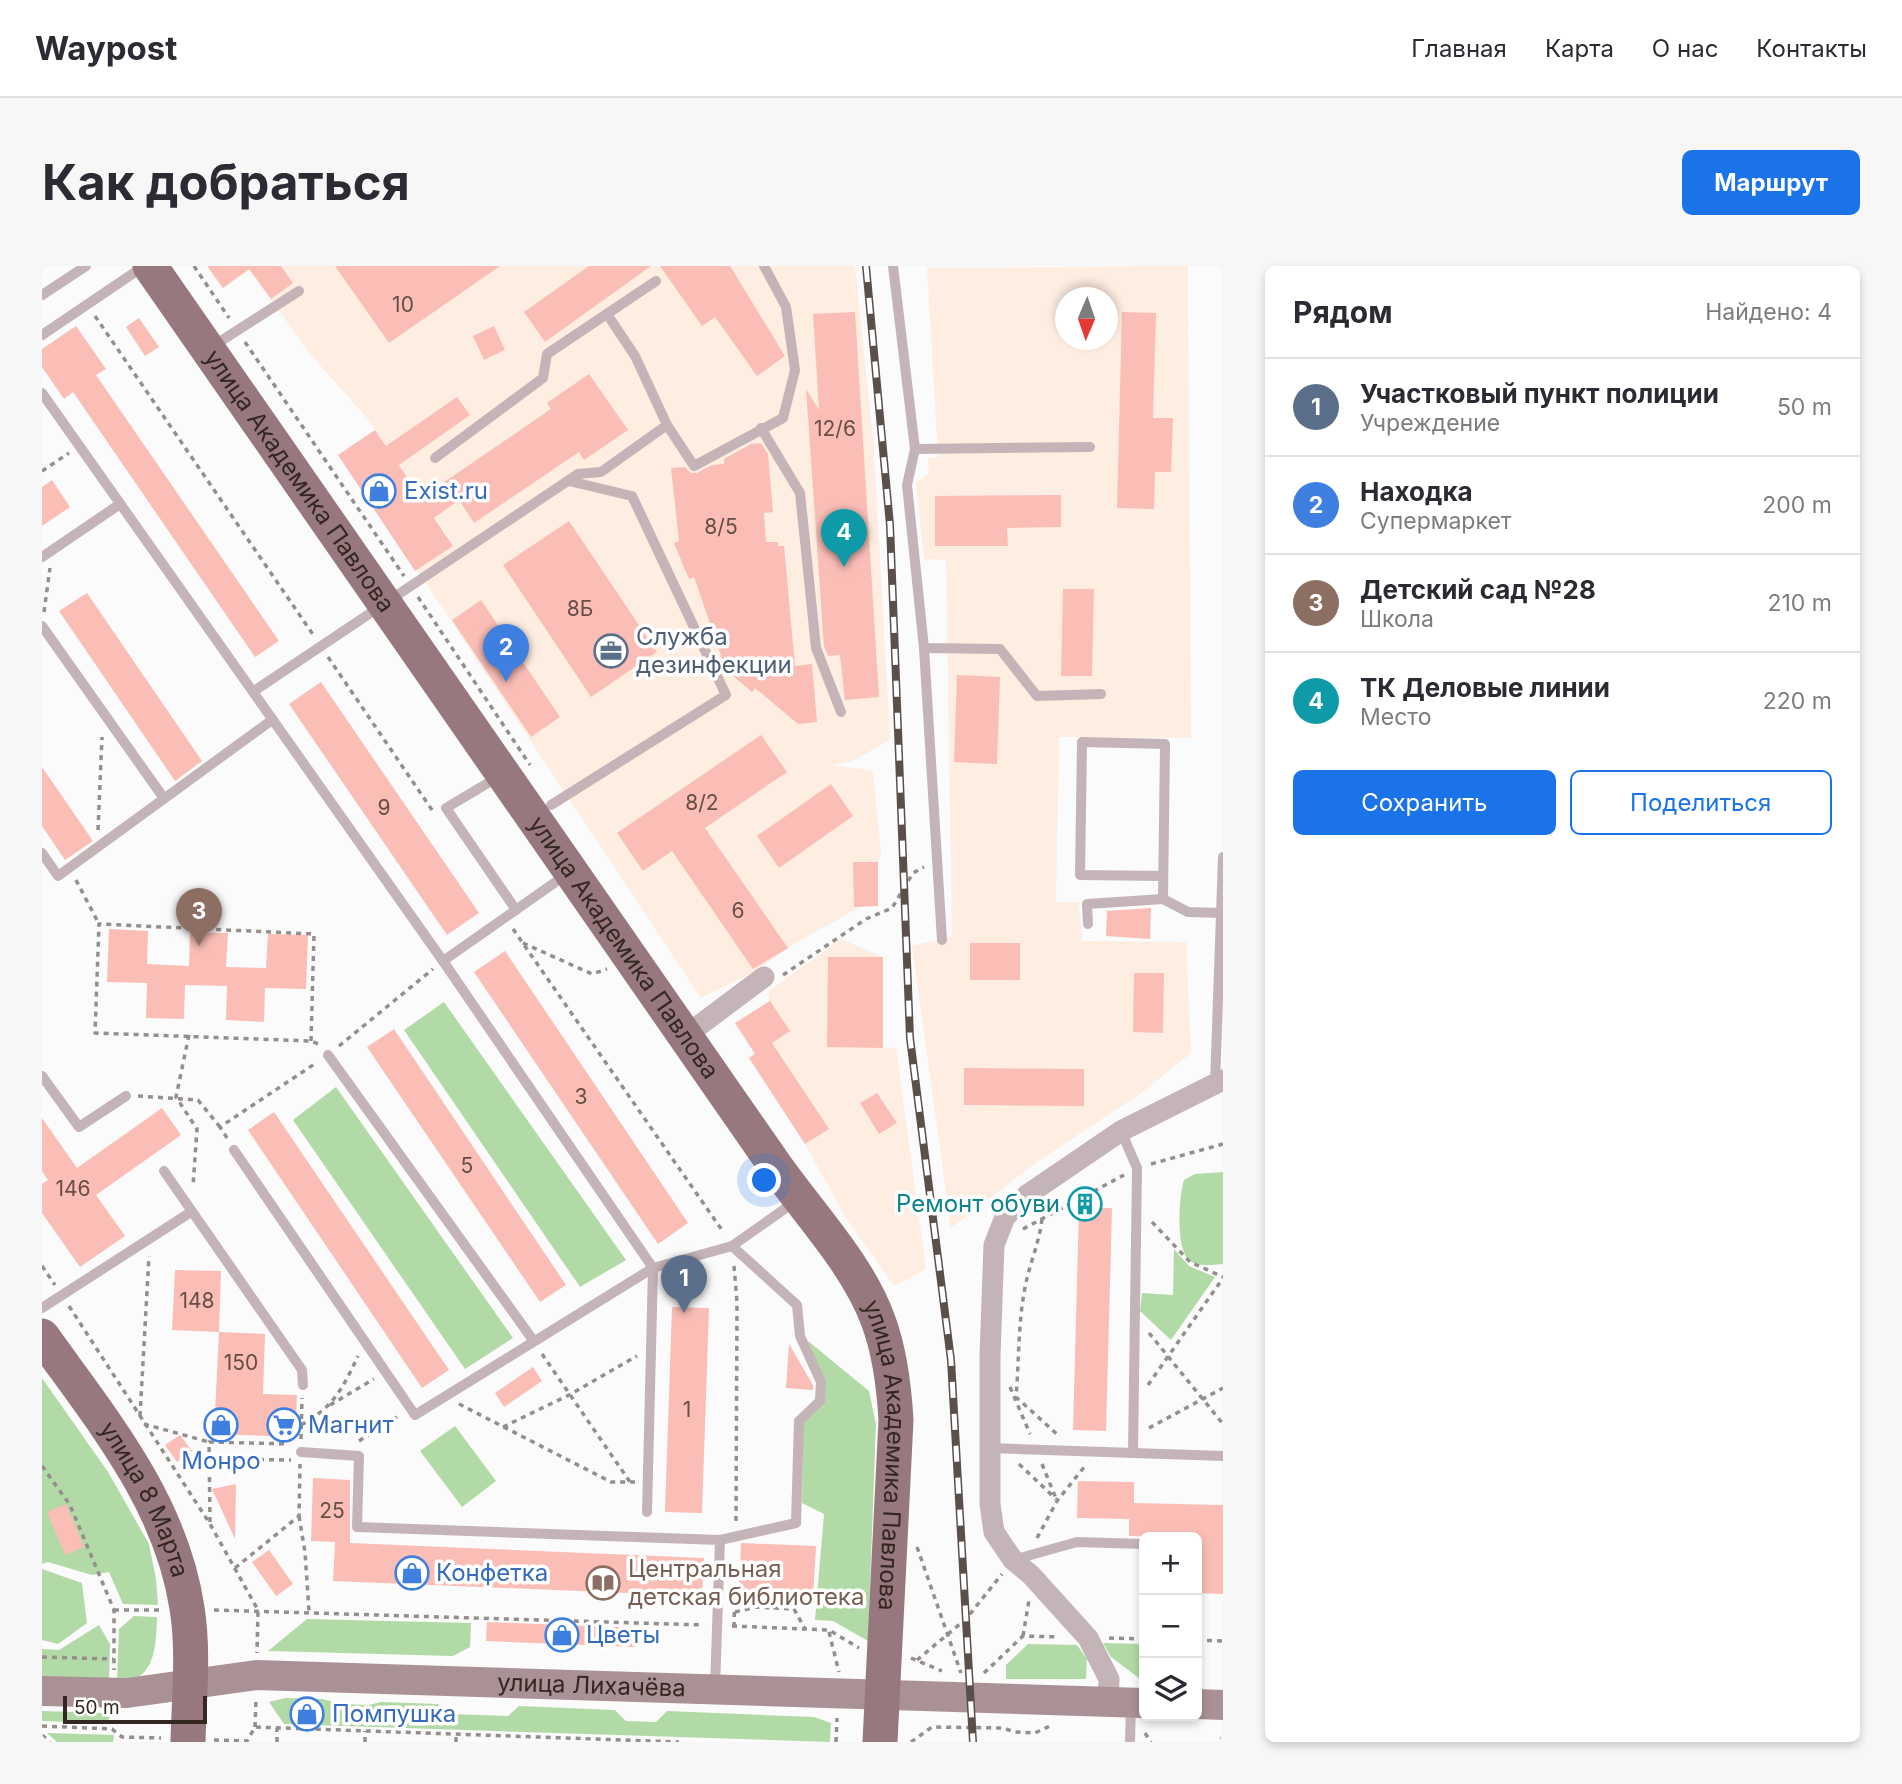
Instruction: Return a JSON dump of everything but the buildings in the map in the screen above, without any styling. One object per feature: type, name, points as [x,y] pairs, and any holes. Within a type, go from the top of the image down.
[{"type":"main road","name":"улица Академика Павлова","points":[[150,266],[629,956],[852,1271],[878,1318],[893,1374],[897,1419],[900,1656],[882,1697],[880,1742]]},
{"type":"main road","name":"улица 8 Марта","points":[[42,1336],[129,1459],[151,1497],[179,1569],[187,1610],[190,1685],[188,1740]]},
{"type":"main road","name":"улица Лихачёва","points":[[42,1691],[114,1693],[257,1675],[882,1697],[1128,1709]]},
{"type":"main road","points":[[1202,1704],[1223,1705]]},
{"type":"street","points":[[685,1036],[764,977]]},
{"type":"street","points":[[1128,1709],[1088,1638],[1025,1563],[994,1532],[990,1504],[996,1448],[990,1356],[994,1245],[1004,1217],[1027,1195],[1121,1131],[1219,1082]]},
{"type":"lane","points":[[42,295],[86,266]]},
{"type":"lane","points":[[42,335],[144,266]]},
{"type":"lane","points":[[607,314],[635,356],[667,425],[694,466],[783,418],[795,370],[786,307],[764,266]]},
{"type":"lane","points":[[893,266],[915,449],[907,485],[924,648],[942,940]]},
{"type":"lane","points":[[435,458],[543,378],[547,354],[656,281]]},
{"type":"lane","points":[[207,349],[299,291]]},
{"type":"lane","points":[[42,393],[443,961],[653,1268],[647,1511]]},
{"type":"lane","points":[[254,691],[578,474],[601,472],[667,425]]},
{"type":"lane","points":[[761,428],[800,493],[816,648],[841,712]]},
{"type":"lane","points":[[915,449],[1090,447]]},
{"type":"lane","points":[[551,805],[726,695],[632,496],[569,481]]},
{"type":"lane","points":[[42,556],[120,504]]},
{"type":"lane","points":[[42,625],[163,797]]},
{"type":"lane","points":[[924,648],[1000,649],[1037,696],[1101,694]]},
{"type":"lane","points":[[42,853],[58,876],[272,720]]},
{"type":"lane","points":[[1163,876],[1080,875],[1082,743],[1165,744],[1163,900]]},
{"type":"lane","points":[[503,774],[446,808],[516,910]]},
{"type":"lane","points":[[1219,1082],[1223,857]]},
{"type":"lane","points":[[443,961],[570,871]]},
{"type":"lane","points":[[1088,924],[1087,904],[1163,900],[1188,912],[1221,913]]},
{"type":"lane","points":[[328,1055],[533,1340]]},
{"type":"lane","points":[[42,1076],[79,1127],[126,1096]]},
{"type":"lane","points":[[1121,1131],[1137,1168],[1133,1453]]},
{"type":"lane","points":[[234,1150],[415,1415],[653,1268],[732,1245],[799,1199]]},
{"type":"lane","points":[[164,1171],[302,1370],[303,1385]]},
{"type":"lane","points":[[42,1308],[191,1212]]},
{"type":"lane","points":[[301,1452],[359,1456],[357,1527],[720,1540],[796,1523],[799,1421],[820,1401],[821,1382],[800,1336],[797,1305],[732,1245]]},
{"type":"lane","points":[[996,1448],[1223,1456]]},
{"type":"lane","points":[[715,1691],[720,1540]]},
{"type":"lane","points":[[1025,1563],[1077,1542],[1139,1544]]},
{"type":"lane","points":[[1128,1709],[1130,1742]]},
{"type":"path","points":[[42,471],[78,446]]},
{"type":"path","points":[[42,625],[53,549]]},
{"type":"path","points":[[97,847],[103,713]]},
{"type":"path","points":[[764,977],[770,984],[866,919],[892,908],[913,873],[938,859]]},
{"type":"path","points":[[69,868],[99,924],[95,1033],[311,1041],[314,934],[99,924]]},
{"type":"path","points":[[522,943],[592,974],[629,956]]},
{"type":"path","points":[[220,1127],[328,1055],[443,961]]},
{"type":"path","points":[[189,1035],[176,1097],[197,1129],[191,1212]]},
{"type":"path","points":[[126,1096],[198,1100],[234,1150]]},
{"type":"path","points":[[994,1245],[1137,1168],[1223,1144]]},
{"type":"path","points":[[1134,1404],[1223,1277],[1189,1262],[1136,1205]]},
{"type":"path","points":[[1016,1398],[1023,1297],[1029,1266],[1039,1245],[1042,1219]]},
{"type":"path","points":[[140,1418],[150,1238]]},
{"type":"path","points":[[42,1266],[210,1524],[258,1610],[257,1675]]},
{"type":"path","points":[[1135,1318],[1170,1355],[1223,1424]]},
{"type":"path","points":[[533,1340],[630,1482]]},
{"type":"path","points":[[301,1425],[322,1414],[328,1406],[345,1383],[364,1341]]},
{"type":"path","points":[[503,1427],[569,1395],[651,1348]]},
{"type":"path","points":[[990,1356],[1016,1398],[1057,1501]]},
{"type":"path","points":[[328,1406],[385,1372]]},
{"type":"path","points":[[144,1424],[209,1442],[300,1444],[303,1385]]},
{"type":"path","points":[[1134,1431],[1143,1431],[1223,1388]]},
{"type":"path","points":[[446,1397],[611,1482],[648,1482]]},
{"type":"path","points":[[1016,1398],[1074,1451]]},
{"type":"path","points":[[350,1446],[411,1409]]},
{"type":"path","points":[[209,1442],[210,1524]]},
{"type":"path","points":[[996,1448],[1057,1501]]},
{"type":"path","points":[[977,1673],[986,1673],[1023,1636],[1025,1563],[1057,1501],[1097,1451]]},
{"type":"path","points":[[209,1459],[300,1460],[299,1516],[305,1552],[309,1611]]},
{"type":"path","points":[[42,1466],[70,1505],[114,1610],[113,1729],[122,1739],[247,1741],[255,1727],[525,1739],[680,1742]]},
{"type":"path","points":[[235,1568],[299,1516]]},
{"type":"path","points":[[900,1656],[966,1619],[1025,1563]]},
{"type":"path","points":[[775,1608],[776,1597]]},
{"type":"path","points":[[735,1612],[756,1607],[794,1609],[805,1629]]},
{"type":"path","points":[[114,1610],[309,1611],[829,1630],[865,1651],[900,1656],[949,1674],[969,1673]]},
{"type":"path","points":[[1023,1636],[1139,1639]]},
{"type":"path","points":[[1202,1640],[1223,1641]]},
{"type":"path","points":[[42,1657],[114,1659]]},
{"type":"path","points":[[1128,1709],[1151,1742]]},
{"type":"path","points":[[911,1742],[932,1727],[1003,1728],[1035,1733],[1050,1725],[1063,1726]]},
{"type":"path","points":[[42,1726],[113,1729]]},
{"type":"path","points":[[277,1728],[277,1742]]},
{"type":"path","points":[[365,1731],[365,1742]]},
{"type":"path","points":[[456,1734],[456,1742]]},
{"type":"path","points":[[42,1735],[50,1742]]},
{"type":"path","points":[[1220,1742],[1223,1736]]},
{"type":"shaded area","points":[[217,266],[855,266],[874,449],[890,740],[851,762],[832,765],[873,771],[881,853],[878,862],[878,906],[860,907],[794,944],[755,971],[701,998],[412,562],[449,538],[368,419],[310,354],[250,270],[223,288],[211,271]]},
{"type":"shaded area","points":[[1188,266],[1191,738],[1059,737],[1056,902],[1079,902],[1082,941],[1186,942],[1191,1053],[1140,1094],[1037,1162],[951,1228],[912,946],[952,937],[946,560],[924,559],[916,483],[929,473],[928,458],[938,457],[927,268]]},
{"type":"shaded area","points":[[841,939],[883,957],[883,1047],[896,1048],[926,1269],[894,1286],[846,1218],[805,1144],[749,1058],[755,1053],[735,1023],[769,1001],[769,991]]},
{"type":"green space","points":[[444,1002],[626,1260],[580,1287],[404,1030]]},
{"type":"green space","points":[[336,1087],[513,1338],[465,1369],[293,1120]]},
{"type":"green space","points":[[1223,1172],[1223,1264],[1198,1264],[1185,1255],[1180,1235],[1184,1180],[1195,1174]]},
{"type":"green space","points":[[1174,1249],[1189,1266],[1215,1277],[1171,1340],[1140,1311],[1142,1293],[1173,1295]]},
{"type":"green space","points":[[808,1341],[869,1391],[876,1424],[868,1641],[833,1621],[815,1620],[824,1514],[802,1503],[803,1425],[826,1387]]},
{"type":"green space","points":[[42,1378],[108,1472],[149,1544],[158,1605],[123,1604],[109,1572],[92,1575],[48,1562],[42,1564]]},
{"type":"green space","points":[[455,1426],[496,1481],[462,1507],[420,1451]]},
{"type":"green space","points":[[42,1569],[82,1583],[87,1623],[58,1644],[42,1640]]},
{"type":"green space","points":[[134,1616],[157,1617],[154,1650],[147,1669],[140,1676],[130,1681],[117,1682],[119,1629]]},
{"type":"green space","points":[[307,1619],[471,1623],[470,1647],[453,1656],[268,1651]]},
{"type":"green space","points":[[99,1625],[110,1644],[109,1679],[42,1677],[42,1649],[59,1650]]},
{"type":"green space","points":[[1103,1643],[1139,1644],[1139,1678],[1111,1657]]},
{"type":"green space","points":[[1028,1644],[1077,1645],[1087,1659],[1086,1679],[1006,1679],[1006,1665]]},
{"type":"green space","points":[[285,1698],[322,1699],[343,1704],[438,1704],[449,1714],[508,1716],[519,1706],[615,1710],[626,1721],[656,1722],[667,1711],[814,1717],[831,1723],[830,1742],[284,1724],[269,1702]]},
{"type":"green space","points":[[42,1711],[104,1713],[110,1718],[104,1723],[42,1721]]},
{"type":"green space","points":[[47,1733],[114,1735],[113,1742],[57,1742]]},
{"type":"railway","points":[[866,266],[890,525],[910,1038],[951,1360],[973,1742]]},
{"type":"place","name":"Exist.ru","points":[[379,491]]},
{"type":"place","name":"ТК Деловые линии","points":[[844,567]]},
{"type":"place","name":"Служба дезинфекции","points":[[611,651]]},
{"type":"place","name":"Находка","points":[[506,682]]},
{"type":"place","name":"Детский сад №28","points":[[199,946]]},
{"type":"place","name":"Ремонт обуви","points":[[1085,1204]]},
{"type":"place","name":"Участковый пункт полиции","points":[[684,1313]]},
{"type":"place","name":"Монро","points":[[221,1425]]},
{"type":"place","name":"Магнит","points":[[284,1425]]},
{"type":"place","name":"Конфетка","points":[[412,1573]]},
{"type":"place","name":"Центральная детская библиотека","points":[[603,1583]]},
{"type":"place","name":"Цветы","points":[[562,1635]]},
{"type":"place","name":"Помпушка","points":[[307,1714]]}]
